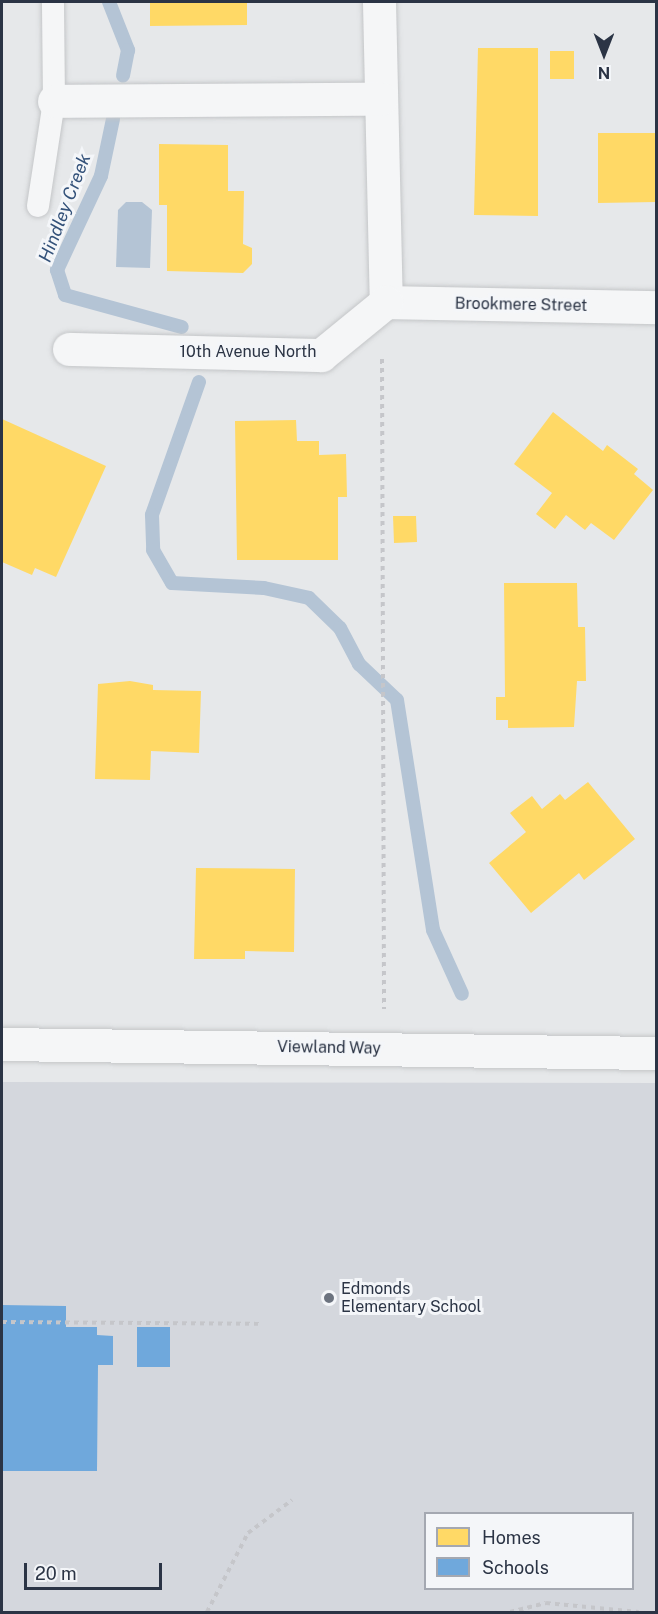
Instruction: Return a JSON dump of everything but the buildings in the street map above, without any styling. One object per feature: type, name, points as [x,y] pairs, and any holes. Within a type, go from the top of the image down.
[{"type":"street","points":[[379,2],[386,302]]},
{"type":"street","points":[[54,101],[381,99]]},
{"type":"street","name":"Brookmere Street","points":[[386,302],[657,307]]},
{"type":"street","name":"10th Avenue North","points":[[69,349],[321,355],[386,302]]},
{"type":"street","name":"Viewland Way","points":[[2,1044],[657,1053]]},
{"type":"lane","points":[[38,206],[54,101],[53,2]]},
{"type":"path","points":[[369,1048],[384,1017],[383,668],[386,302]]},
{"type":"path","points":[[2,1322],[259,1324]]},
{"type":"path","points":[[207,1612],[248,1533],[292,1500]]},
{"type":"path","points":[[510,1612],[546,1602],[639,1612]]},
{"type":"shaded area","name":"Edmonds Elementary School","points":[[2,1082],[656,1083],[656,1612],[2,1612]]},
{"type":"water","points":[[126,202],[142,202],[152,210],[150,268],[116,267],[118,210]]},
{"type":"waterway","name":"Hindley Creek","points":[[109,2],[128,50],[123,76]]},
{"type":"waterway","name":"Hindley Creek","points":[[113,119],[101,176],[57,270],[65,295],[182,327]]},
{"type":"waterway","points":[[199,382],[152,515],[153,550],[172,583],[264,588],[309,598],[340,628],[359,664],[397,700],[433,930],[462,994]]},
{"type":"place","name":"Edmonds Elementary School","points":[[329,1298]]}]
